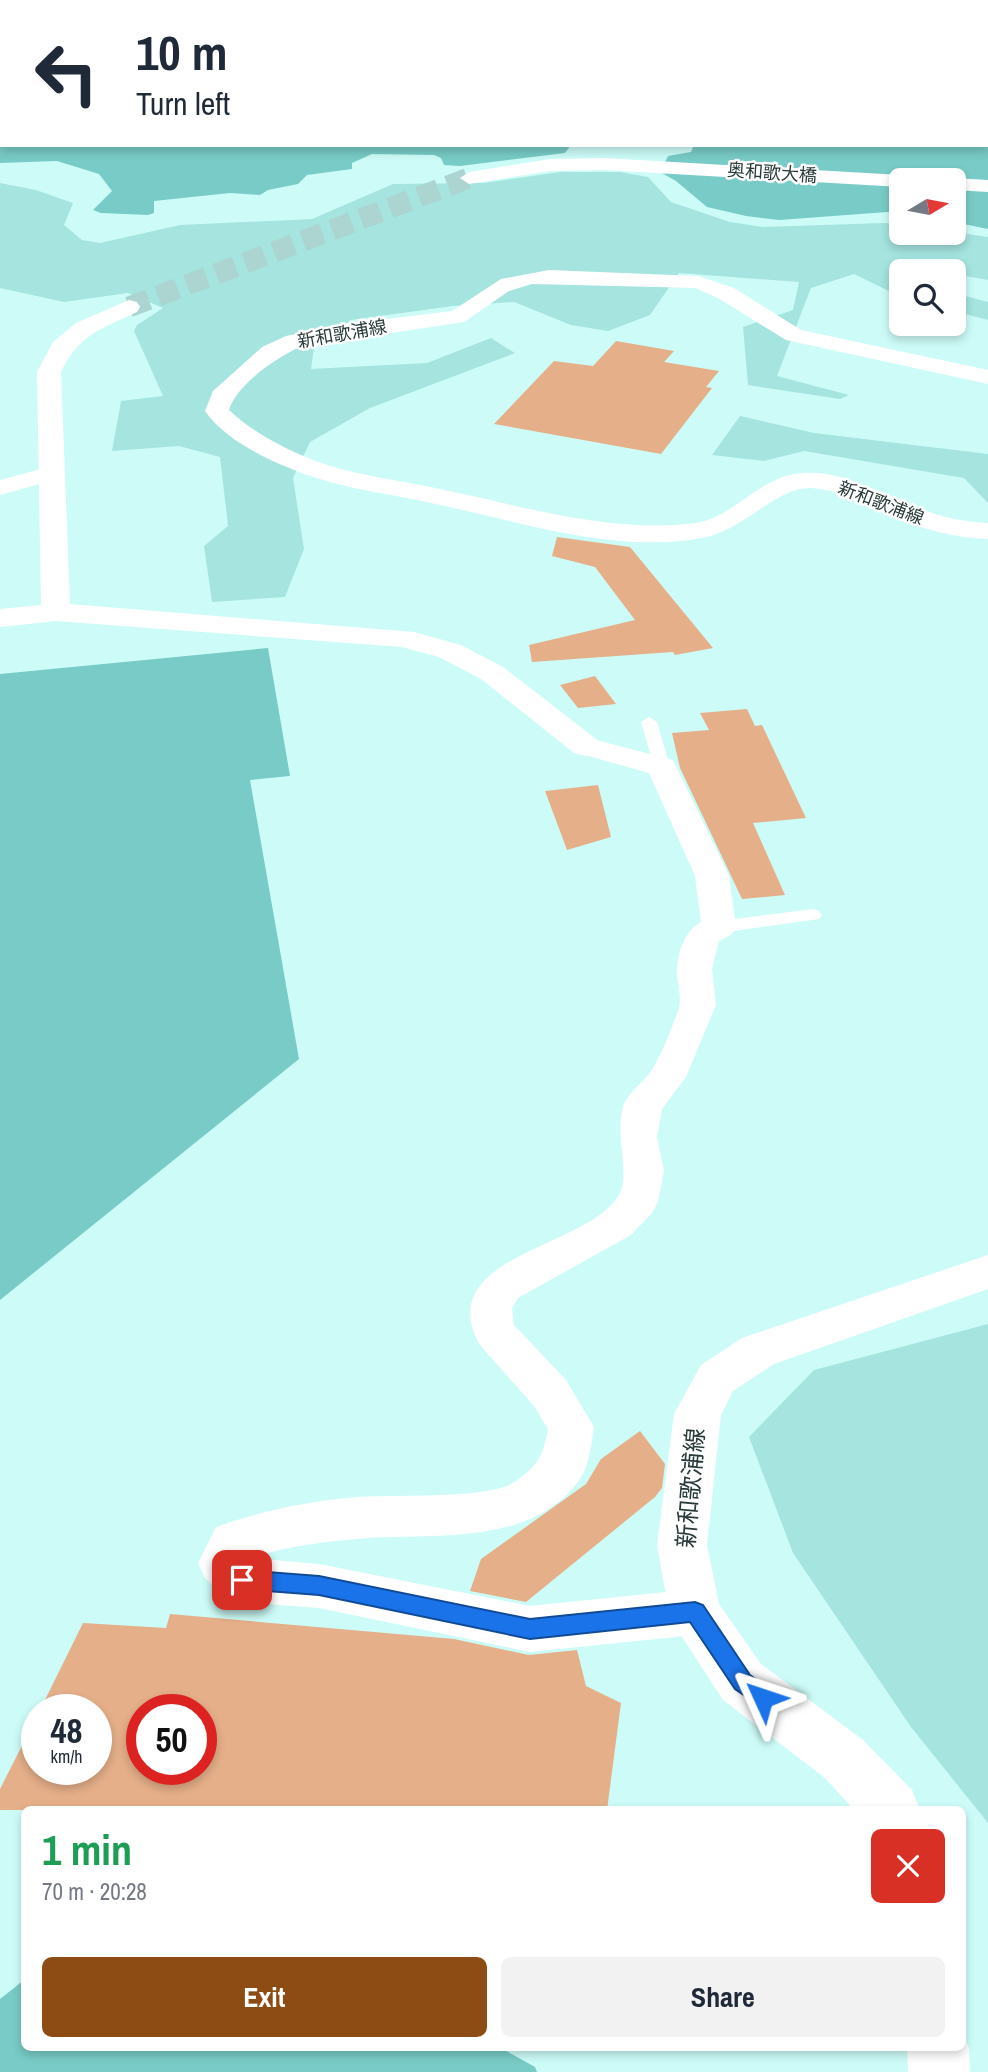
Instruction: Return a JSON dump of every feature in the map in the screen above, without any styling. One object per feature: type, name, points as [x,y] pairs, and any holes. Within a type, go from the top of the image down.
[{"type":"main road","name":"奥和歌大橋","points":[[469,178],[550,165],[642,165],[889,180]]},
{"type":"main road","points":[[966,185],[988,186]]},
{"type":"main road","name":"新和歌浦線","points":[[988,377],[794,335],[726,293],[698,282],[549,276],[513,281],[489,294],[470,313],[456,317],[320,335],[294,341],[270,352],[221,396],[217,411],[224,421],[304,466],[593,528],[674,533],[704,530],[720,526],[764,493],[779,486],[821,480],[944,526],[988,531]]},
{"type":"main road","points":[[56,612],[49,372],[61,347],[84,328],[129,307]]},
{"type":"main road","points":[[0,618],[56,612],[404,638],[450,651],[492,673],[585,746]]},
{"type":"main road","name":"新和歌浦線","points":[[888,1806],[844,1759],[743,1682],[695,1612],[682,1545],[698,1414],[717,1378],[758,1351],[988,1272]]},
{"type":"main road","points":[[938,2051],[939,2072]]},
{"type":"street","points":[[0,488],[52,473]]},
{"type":"street","points":[[585,746],[662,767],[712,876],[719,926],[703,935],[694,969],[698,1005],[667,1077],[643,1105],[638,1138],[644,1171],[639,1202],[617,1224],[503,1286],[490,1306],[494,1332],[550,1393],[570,1427],[564,1465],[528,1499],[483,1512],[355,1518],[269,1531],[233,1542],[222,1563],[242,1580],[319,1586],[530,1629],[695,1612]]},
{"type":"lane","points":[[649,722],[662,767]]},
{"type":"lane","points":[[719,926],[813,915]]},
{"type":"shaded area","points":[[0,147],[570,147],[565,153],[460,166],[444,165],[441,158],[434,155],[372,154],[352,163],[352,169],[307,175],[298,184],[268,190],[260,195],[230,193],[154,201],[154,213],[148,215],[101,213],[93,210],[112,191],[99,174],[57,161],[0,163]]},
{"type":"shaded area","points":[[693,147],[988,147],[988,229],[966,224],[966,168],[889,168],[889,212],[779,220],[707,207],[676,181],[660,172],[668,156],[691,152]]},
{"type":"shaded area","points":[[560,172],[620,172],[648,177],[671,202],[730,222],[763,227],[889,223],[889,245],[966,245],[966,234],[988,237],[988,280],[966,276],[966,259],[889,259],[889,291],[854,274],[811,288],[777,376],[849,395],[840,399],[748,385],[743,327],[793,310],[799,282],[679,273],[650,315],[608,331],[571,325],[514,302],[453,306],[351,320],[314,347],[311,369],[427,363],[491,338],[515,353],[370,408],[310,442],[293,478],[304,549],[285,597],[212,602],[204,546],[228,526],[220,457],[179,446],[112,451],[121,401],[163,396],[134,331],[137,325],[163,308],[128,293],[64,302],[0,288],[0,183],[36,190],[73,203],[64,225],[82,240],[100,243],[180,225],[312,219],[393,184],[484,183]]},
{"type":"shaded area","points":[[966,296],[988,302],[988,320],[966,314]]},
{"type":"shaded area","points":[[740,416],[814,433],[988,454],[988,503],[964,478],[804,451],[764,461],[712,455]]},
{"type":"shaded area","points":[[268,648],[290,776],[250,780],[299,1059],[0,1300],[0,674]]},
{"type":"shaded area","points":[[988,1324],[988,1823],[911,1727],[793,1553],[749,1437],[814,1370]]},
{"type":"shaded area","points":[[21,1982],[21,2051],[506,2051],[535,2067],[537,2072],[0,2072],[0,1999]]},
{"type":"building","points":[[616,341],[674,351],[664,362],[719,371],[706,387],[712,388],[661,454],[494,424],[554,361],[593,366]]},
{"type":"building","points":[[557,537],[630,547],[713,648],[675,655],[673,652],[532,662],[529,645],[635,620],[595,567],[552,556]]},
{"type":"building","points":[[595,676],[616,704],[578,708],[560,685]]},
{"type":"building","points":[[747,709],[755,726],[762,725],[806,818],[753,823],[785,895],[742,899],[680,768],[672,733],[709,730],[700,713]]},
{"type":"building","points":[[598,785],[611,837],[567,850],[545,791]]},
{"type":"building","points":[[640,1431],[665,1464],[662,1488],[655,1497],[526,1602],[470,1591],[481,1559],[586,1484],[601,1459]]},
{"type":"building","points":[[170,1614],[454,1639],[529,1655],[577,1650],[586,1686],[621,1703],[608,1806],[21,1806],[21,1810],[0,1810],[0,1789],[21,1748],[21,1785],[112,1785],[112,1694],[48,1694],[83,1623],[166,1628]]},
{"type":"tunnel","points":[[129,307],[469,178]]},
{"type":"route","points":[[242,1580],[319,1586],[530,1629],[695,1612],[743,1682],[763,1698]]}]
